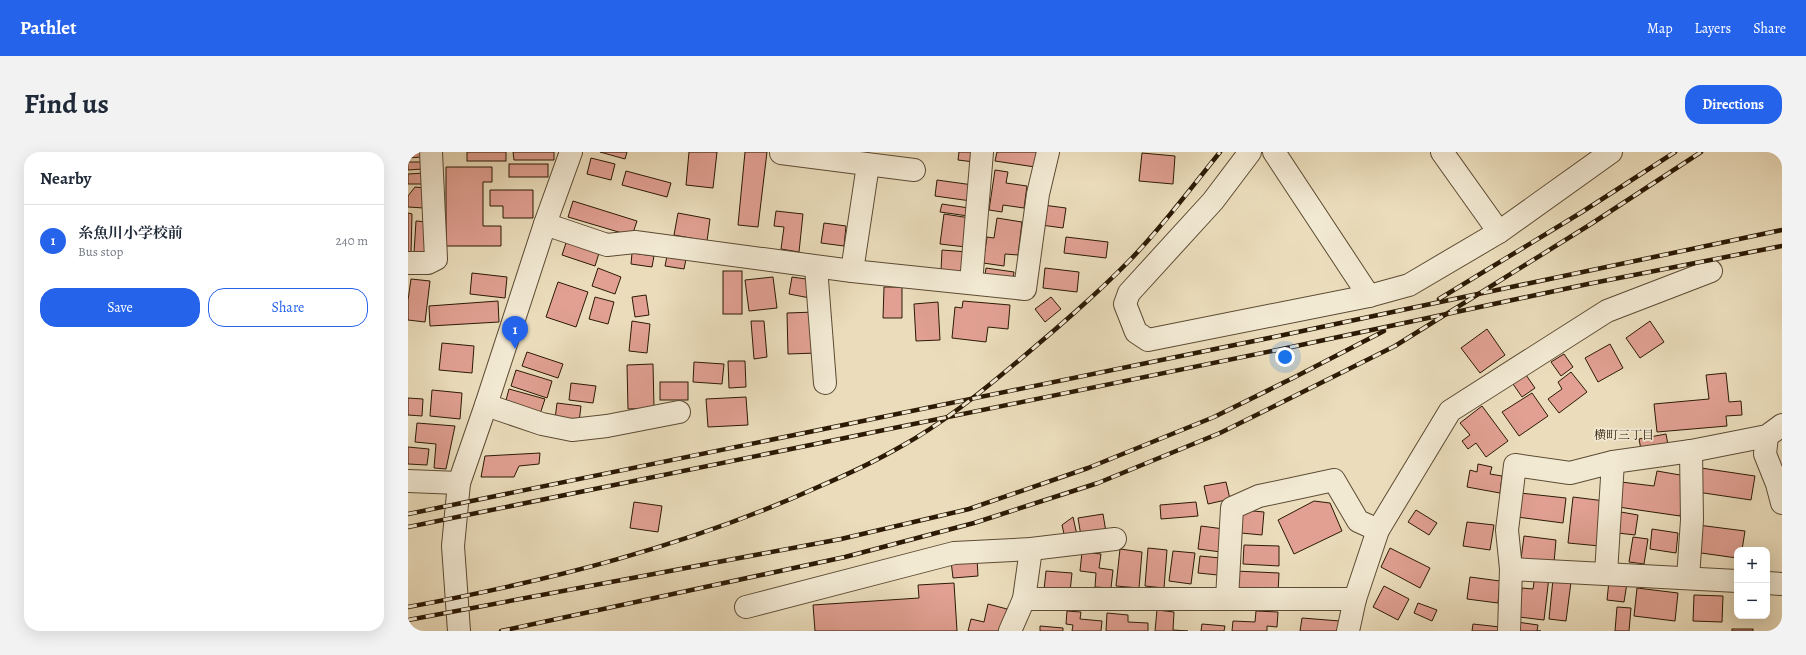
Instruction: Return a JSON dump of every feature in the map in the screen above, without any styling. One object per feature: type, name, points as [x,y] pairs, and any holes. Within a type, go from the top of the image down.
[{"type":"street","points":[[408,263],[428,263],[436,259],[431,152]]},
{"type":"street","points":[[459,631],[453,546],[459,483],[545,224],[571,152]]},
{"type":"street","points":[[971,283],[982,152]]},
{"type":"street","points":[[545,224],[607,245],[635,242],[816,267],[1025,289],[1038,194],[1048,152]]},
{"type":"street","points":[[1250,152],[1213,201],[1129,293],[1125,304],[1136,332],[1148,340],[1369,296],[1409,285],[1499,232],[1612,152]]},
{"type":"street","points":[[1274,152],[1369,296]]},
{"type":"street","points":[[1442,152],[1499,232]]},
{"type":"street","points":[[781,153],[914,170]]},
{"type":"street","points":[[852,271],[868,165]]},
{"type":"street","points":[[816,267],[825,383]]},
{"type":"street","points":[[1348,631],[1355,599],[1378,530],[1450,411],[1607,311],[1711,271]]},
{"type":"street","points":[[486,405],[542,424],[572,430],[606,426],[679,412]]},
{"type":"street","points":[[1509,631],[1512,569],[1507,530],[1515,465],[1570,472],[1613,462],[1690,451],[1775,431]]},
{"type":"street","points":[[1775,431],[1765,454],[1777,484],[1782,503]]},
{"type":"street","points":[[1688,578],[1692,520],[1690,451]]},
{"type":"street","points":[[1606,573],[1613,462]]},
{"type":"street","points":[[1227,599],[1232,508],[1259,496],[1334,480],[1358,521],[1378,530]]},
{"type":"street","points":[[408,481],[459,483]]},
{"type":"street","points":[[746,607],[954,553],[1031,549],[1115,539]]},
{"type":"street","points":[[1010,631],[1024,599],[1031,549]]},
{"type":"street","points":[[1512,569],[1734,581]]},
{"type":"street","points":[[1770,583],[1782,584]]},
{"type":"street","points":[[1024,599],[1355,599]]},
{"type":"building","points":[[408,152],[421,152],[422,157],[408,158]]},
{"type":"building","points":[[467,152],[506,152],[506,161],[467,161]]},
{"type":"building","points":[[513,152],[554,152],[554,160],[514,160]]},
{"type":"building","points":[[600,152],[627,152],[625,159]]},
{"type":"building","points":[[689,152],[717,152],[713,188],[686,185]]},
{"type":"building","points":[[745,152],[767,152],[758,227],[738,225]]},
{"type":"building","points":[[959,152],[976,152],[974,162],[958,160]]},
{"type":"building","points":[[997,152],[1037,152],[1035,167],[995,161]]},
{"type":"building","points":[[1142,153],[1175,156],[1173,184],[1139,181]]},
{"type":"building","points":[[591,158],[615,164],[611,180],[587,174]]},
{"type":"building","points":[[408,162],[423,162],[423,169],[408,170]]},
{"type":"building","points":[[509,164],[548,164],[548,177],[509,177]]},
{"type":"building","points":[[446,167],[492,167],[492,182],[483,182],[483,226],[501,226],[501,246],[446,246]]},
{"type":"building","points":[[995,170],[1008,172],[1006,183],[1027,186],[1024,208],[1003,205],[1002,212],[989,210]]},
{"type":"building","points":[[626,171],[671,183],[667,197],[622,185]]},
{"type":"building","points":[[425,173],[425,184],[408,184],[408,174]]},
{"type":"building","points":[[937,180],[973,185],[971,201],[935,196]]},
{"type":"building","points":[[415,187],[425,188],[424,208],[408,207],[408,196]]},
{"type":"building","points":[[490,190],[533,190],[533,218],[503,218],[503,206],[490,206]]},
{"type":"building","points":[[573,201],[637,221],[632,236],[568,217]]},
{"type":"building","points":[[942,204],[969,208],[968,216],[940,212]]},
{"type":"building","points":[[1043,205],[1066,208],[1063,228],[1041,225]]},
{"type":"building","points":[[776,211],[803,214],[799,252],[781,249],[784,227],[774,226]]},
{"type":"building","points":[[408,213],[412,214],[411,255],[408,255]]},
{"type":"building","points":[[678,213],[710,219],[707,241],[674,235]]},
{"type":"building","points":[[944,214],[970,218],[966,247],[940,244]]},
{"type":"building","points":[[997,218],[1022,222],[1018,255],[1005,254],[1004,266],[983,263],[987,237],[994,238]]},
{"type":"building","points":[[416,221],[428,222],[427,253],[414,253]]},
{"type":"building","points":[[824,223],[846,226],[844,246],[821,243]]},
{"type":"building","points":[[1066,237],[1108,242],[1106,258],[1064,253]]},
{"type":"building","points":[[567,240],[600,250],[595,266],[562,255]]},
{"type":"building","points":[[942,250],[968,252],[966,274],[941,271]]},
{"type":"building","points":[[632,253],[654,256],[652,267],[631,264]]},
{"type":"building","points":[[667,256],[686,259],[684,269],[665,266]]},
{"type":"building","points":[[598,268],[621,277],[615,294],[592,286]]},
{"type":"building","points":[[986,268],[1014,272],[1013,279],[985,275]]},
{"type":"building","points":[[1045,268],[1079,272],[1077,292],[1043,288]]},
{"type":"building","points":[[723,271],[742,271],[742,314],[723,314]]},
{"type":"building","points":[[472,273],[507,277],[505,298],[470,294]]},
{"type":"building","points":[[773,277],[777,308],[749,311],[745,280]]},
{"type":"building","points":[[792,277],[813,280],[810,298],[789,294]]},
{"type":"building","points":[[411,279],[430,281],[425,322],[408,320],[408,300]]},
{"type":"building","points":[[558,282],[588,292],[576,327],[546,317]]},
{"type":"building","points":[[884,287],[902,287],[902,318],[883,318]]},
{"type":"building","points":[[646,295],[649,315],[635,317],[632,297]]},
{"type":"building","points":[[595,297],[614,302],[608,324],[589,319]]},
{"type":"building","points":[[1051,297],[1061,309],[1045,322],[1035,309]]},
{"type":"building","points":[[498,301],[499,322],[430,326],[429,306]]},
{"type":"building","points":[[963,301],[1010,305],[1008,329],[988,327],[986,342],[952,338],[955,307],[962,308]]},
{"type":"building","points":[[938,302],[940,340],[916,341],[914,304]]},
{"type":"building","points":[[815,312],[817,353],[788,354],[787,313]]},
{"type":"building","points":[[632,321],[650,324],[647,353],[629,351]]},
{"type":"building","points":[[751,321],[764,321],[767,357],[754,359]]},
{"type":"building","points":[[1650,321],[1664,342],[1640,358],[1626,338]]},
{"type":"building","points":[[1487,329],[1505,355],[1480,373],[1461,348]]},
{"type":"building","points":[[442,343],[474,346],[472,373],[439,370]]},
{"type":"building","points":[[1610,344],[1623,368],[1598,382],[1585,358]]},
{"type":"building","points":[[527,352],[563,364],[558,378],[522,366]]},
{"type":"building","points":[[1564,354],[1573,367],[1561,376],[1551,362]]},
{"type":"building","points":[[728,361],[745,361],[746,387],[729,388]]},
{"type":"building","points":[[694,362],[724,364],[722,384],[693,382]]},
{"type":"building","points":[[653,364],[654,408],[628,409],[627,365]]},
{"type":"building","points":[[516,370],[552,381],[547,398],[511,386]]},
{"type":"building","points":[[1571,372],[1587,392],[1559,413],[1548,399],[1562,389],[1558,382]]},
{"type":"building","points":[[1726,373],[1729,402],[1741,401],[1742,415],[1726,416],[1727,426],[1657,432],[1654,404],[1709,399],[1706,375]]},
{"type":"building","points":[[1526,375],[1535,388],[1522,397],[1513,384]]},
{"type":"building","points":[[660,382],[688,382],[688,400],[660,400]]},
{"type":"building","points":[[571,383],[596,386],[593,403],[569,400]]},
{"type":"building","points":[[509,389],[545,399],[540,414],[505,404]]},
{"type":"building","points":[[432,390],[462,393],[460,419],[430,416]]},
{"type":"building","points":[[1532,393],[1548,416],[1519,436],[1502,412]]},
{"type":"building","points":[[746,397],[748,425],[708,427],[706,399]]},
{"type":"building","points":[[408,398],[423,399],[422,416],[408,415]]},
{"type":"building","points":[[557,403],[581,406],[579,422],[555,419]]},
{"type":"building","points":[[1482,406],[1508,441],[1486,457],[1476,443],[1468,449],[1462,441],[1470,435],[1460,423]]},
{"type":"building","points":[[417,423],[455,426],[446,469],[434,468],[436,444],[415,442]]},
{"type":"building","points":[[1666,434],[1669,450],[1642,455],[1639,439]]},
{"type":"building","points":[[408,447],[429,449],[427,465],[408,464]]},
{"type":"building","points":[[540,453],[539,464],[519,466],[514,477],[481,477],[485,456]]},
{"type":"building","points":[[1478,464],[1492,467],[1490,474],[1502,476],[1500,493],[1467,487],[1470,470],[1477,472]]},
{"type":"building","points":[[1701,468],[1755,476],[1751,500],[1697,492]]},
{"type":"building","points":[[1657,471],[1686,476],[1680,516],[1618,507],[1621,482],[1654,486]]},
{"type":"building","points":[[1226,482],[1230,499],[1208,504],[1204,486]]},
{"type":"building","points":[[1520,493],[1566,498],[1563,523],[1517,517]]},
{"type":"building","points":[[1573,497],[1605,501],[1600,546],[1568,543]]},
{"type":"building","points":[[1314,501],[1330,503],[1342,531],[1294,554],[1278,520]]},
{"type":"building","points":[[634,502],[662,506],[658,532],[630,528]]},
{"type":"building","points":[[1196,502],[1198,516],[1161,519],[1160,505]]},
{"type":"building","points":[[1243,510],[1264,512],[1262,535],[1241,533]]},
{"type":"building","points":[[1416,510],[1437,523],[1429,535],[1408,522]]},
{"type":"building","points":[[1621,512],[1638,515],[1635,535],[1618,533]]},
{"type":"building","points":[[1103,514],[1106,532],[1081,536],[1078,518]]},
{"type":"building","points":[[1073,517],[1077,535],[1064,534],[1062,525]]},
{"type":"building","points":[[1467,522],[1494,525],[1490,550],[1463,546]]},
{"type":"building","points":[[1698,525],[1745,531],[1742,547],[1734,547],[1734,558],[1694,552]]},
{"type":"building","points":[[1201,526],[1224,529],[1221,552],[1198,549]]},
{"type":"building","points":[[1652,529],[1678,533],[1676,553],[1650,549]]},
{"type":"building","points":[[1524,536],[1556,540],[1554,563],[1521,559]]},
{"type":"building","points":[[1633,537],[1648,539],[1644,564],[1629,562]]},
{"type":"building","points":[[1244,545],[1279,546],[1279,566],[1243,564]]},
{"type":"building","points":[[1148,548],[1167,550],[1164,588],[1145,586]]},
{"type":"building","points":[[1390,548],[1430,568],[1420,588],[1381,567]]},
{"type":"building","points":[[1120,549],[1142,552],[1139,588],[1116,586]]},
{"type":"building","points":[[1173,551],[1195,553],[1191,584],[1169,581]]},
{"type":"building","points":[[1082,552],[1101,554],[1099,568],[1113,570],[1111,588],[1095,587],[1096,573],[1080,571]]},
{"type":"building","points":[[1200,556],[1220,558],[1218,575],[1198,573]]},
{"type":"building","points":[[977,559],[978,576],[953,578],[951,561]]},
{"type":"building","points":[[1046,571],[1072,573],[1070,592],[1044,590]]},
{"type":"building","points":[[1235,571],[1279,573],[1278,593],[1234,591]]},
{"type":"building","points":[[1535,575],[1549,577],[1544,620],[1519,617],[1522,588],[1533,589]]},
{"type":"building","points":[[1470,577],[1500,581],[1498,603],[1467,599]]},
{"type":"building","points":[[1553,579],[1571,582],[1566,621],[1549,619]]},
{"type":"building","points":[[1609,581],[1627,583],[1624,602],[1607,600]]},
{"type":"building","points":[[954,583],[957,631],[815,631],[813,605],[919,598],[918,585]]},
{"type":"building","points":[[1384,586],[1409,599],[1398,620],[1373,607]]},
{"type":"building","points":[[1637,588],[1678,593],[1675,621],[1634,616]]},
{"type":"building","points":[[1694,595],[1723,596],[1722,622],[1693,621]]},
{"type":"building","points":[[1418,603],[1437,610],[1432,621],[1414,613]]},
{"type":"building","points":[[988,604],[1007,609],[1002,631],[968,631],[971,619],[984,622]]},
{"type":"building","points":[[1617,607],[1631,608],[1629,631],[1615,631]]},
{"type":"building","points":[[1157,610],[1174,612],[1173,630],[1188,631],[1155,631]]},
{"type":"building","points":[[1067,611],[1081,612],[1080,619],[1102,621],[1101,631],[1072,631],[1073,625],[1066,624]]},
{"type":"building","points":[[1256,611],[1278,612],[1277,627],[1267,626],[1267,631],[1232,631],[1233,621],[1255,622]]},
{"type":"building","points":[[1107,613],[1128,615],[1128,622],[1148,623],[1148,631],[1106,631]]},
{"type":"building","points":[[1302,618],[1340,621],[1339,631],[1300,631]]},
{"type":"building","points":[[1517,622],[1538,625],[1537,631],[1516,631]]},
{"type":"building","points":[[1202,624],[1225,626],[1224,631],[1201,631]]},
{"type":"building","points":[[1473,624],[1500,627],[1499,631],[1472,631]]},
{"type":"building","points":[[1040,626],[1063,628],[1063,631],[1040,631]]},
{"type":"building","points":[[1732,629],[1753,629],[1753,631],[1732,631]]},
{"type":"railway","points":[[408,607],[513,586],[668,544],[769,508],[839,478],[890,453],[946,418],[1003,374],[1061,325],[1117,273],[1143,246],[1177,207],[1220,152]]},
{"type":"railway","points":[[1439,299],[1582,212],[1675,152]]},
{"type":"railway","points":[[501,631],[845,557],[974,523],[1098,483],[1220,433],[1395,346],[1591,224],[1701,152]]},
{"type":"railway","points":[[408,514],[1274,337],[1782,230]]},
{"type":"railway","points":[[408,527],[1282,349],[1588,284],[1782,246]]},
{"type":"railway","points":[[408,620],[841,539],[969,509],[1088,468],[1214,417],[1384,331]]},
{"type":"place","name":"糸魚川小学校前","points":[[515,349]]},
{"type":"district","name":"横町三丁目","points":[[1624,435]]}]
